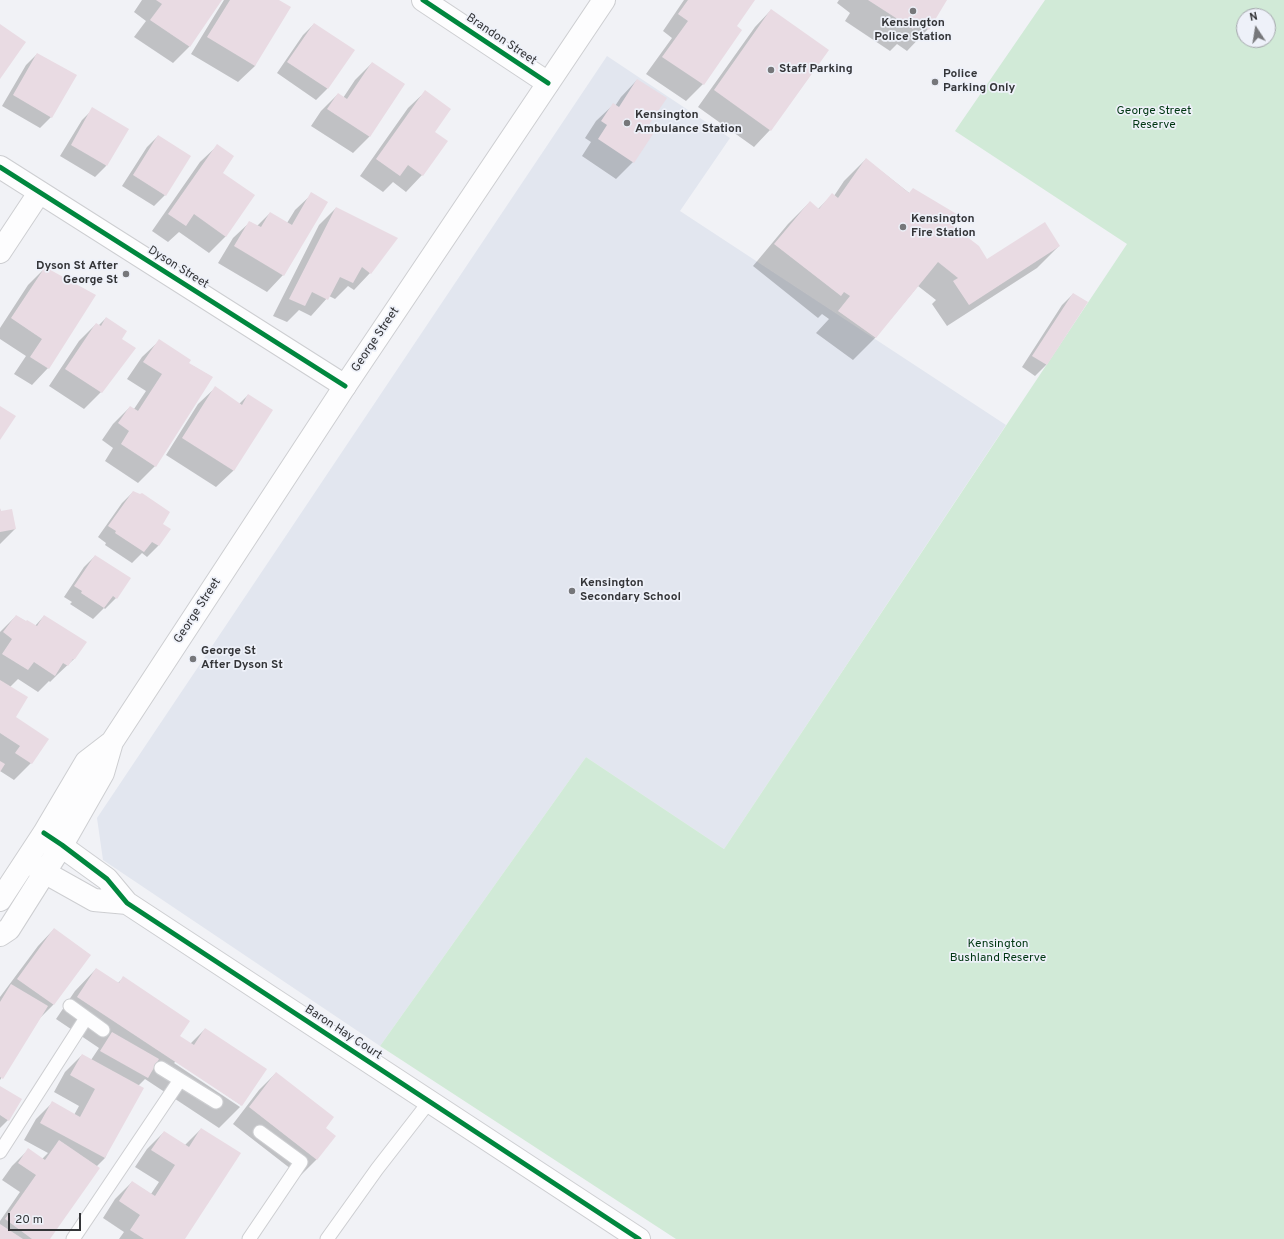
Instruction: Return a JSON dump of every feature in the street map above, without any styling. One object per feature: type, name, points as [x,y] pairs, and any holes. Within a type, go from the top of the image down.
[{"type":"street","name":"Brandon Street","points":[[423,0],[548,83]]},
{"type":"street","name":"George Street","points":[[0,935],[9,929],[62,845],[103,773],[112,742],[345,386],[604,0]]},
{"type":"street","name":"Dyson Street","points":[[0,167],[345,386]]},
{"type":"street","points":[[0,252],[39,193]]},
{"type":"street","name":"George Street","points":[[0,900],[44,833],[86,762],[112,742]]},
{"type":"street","name":"Baron Hay Court","points":[[44,833],[107,878],[127,903],[428,1102],[639,1239]]},
{"type":"street","name":"Baron Hay Court","points":[[26,860],[44,872],[94,900],[127,903]]},
{"type":"lane","points":[[70,1006],[103,1030]]},
{"type":"lane","points":[[0,1152],[86,1018]]},
{"type":"lane","points":[[161,1068],[216,1102]]},
{"type":"lane","points":[[73,1239],[180,1080]]},
{"type":"lane","points":[[328,1239],[377,1169],[428,1102]]},
{"type":"lane","points":[[249,1239],[300,1162],[260,1132]]},
{"type":"shaded area","name":"Kensington Secondary School","points":[[607,56],[730,138],[680,211],[1006,425],[724,849],[586,757],[380,1046],[103,860],[97,818]]},
{"type":"green space","name":"Kensington Bushland Reserve","points":[[1045,0],[1284,0],[1284,1239],[676,1239],[380,1046],[586,757],[724,849],[1127,244],[955,131]]},
{"type":"building","points":[[156,0],[222,0],[190,47],[150,20],[162,4]]},
{"type":"building","points":[[230,0],[279,0],[291,7],[255,66],[207,37]]},
{"type":"building","points":[[688,0],[755,0],[737,26],[742,30],[704,85],[662,57],[688,21],[678,14]]},
{"type":"building","name":"Kensington Police Station","points":[[868,0],[947,0],[929,30],[918,22],[913,29]]},
{"type":"building","name":"Staff Parking","points":[[771,9],[829,50],[771,131],[714,90]]},
{"type":"building","points":[[314,23],[355,50],[328,89],[287,62]]},
{"type":"building","points":[[0,24],[26,42],[0,79]]},
{"type":"building","points":[[37,53],[77,75],[52,118],[13,95]]},
{"type":"building","points":[[372,62],[405,84],[370,137],[327,109],[338,93],[347,99]]},
{"type":"building","name":"Kensington Ambulance Station","points":[[637,79],[667,98],[648,126],[655,131],[634,163],[598,139],[607,125],[601,121],[613,103],[619,107]]},
{"type":"building","points":[[425,90],[451,109],[435,132],[448,141],[423,176],[408,165],[400,176],[376,159]]},
{"type":"building","points":[[92,107],[129,129],[107,166],[71,145]]},
{"type":"building","points":[[158,135],[191,156],[166,196],[133,175]]},
{"type":"building","points":[[217,144],[234,156],[223,173],[255,195],[226,237],[194,214],[186,226],[168,214]]},
{"type":"building","points":[[866,158],[909,193],[913,188],[960,216],[953,226],[979,246],[987,259],[1045,222],[1060,246],[969,305],[953,281],[958,278],[938,262],[876,338],[838,311],[850,296],[844,292],[841,296],[774,244],[810,201],[819,209],[832,193],[838,198]]},
{"type":"building","points":[[311,192],[328,202],[284,276],[234,246],[249,221],[261,227],[270,212],[292,225]]},
{"type":"building","points":[[336,207],[398,238],[371,274],[362,267],[353,283],[340,277],[328,300],[312,292],[305,306],[289,299]]},
{"type":"building","points":[[45,267],[96,295],[49,369],[30,357],[42,339],[11,318]]},
{"type":"building","points":[[1073,293],[1088,302],[1047,365],[1032,356]]},
{"type":"building","points":[[106,317],[127,331],[122,339],[136,348],[102,393],[65,369],[96,323],[101,326]]},
{"type":"building","points":[[159,339],[191,360],[189,363],[213,377],[156,467],[121,444],[129,431],[118,423],[130,406],[138,411],[162,374],[143,362]]},
{"type":"building","points":[[215,386],[242,405],[248,394],[273,410],[234,471],[182,438]]},
{"type":"building","points":[[0,406],[16,416],[0,440]]},
{"type":"building","points":[[133,491],[140,494],[142,493],[170,512],[163,524],[171,529],[159,546],[152,542],[144,552],[115,533],[116,531],[108,526]]},
{"type":"building","points":[[0,508],[1,511],[12,509],[16,529],[0,532]]},
{"type":"building","points":[[95,555],[131,578],[117,599],[113,596],[104,608],[81,593],[82,591],[74,586]]},
{"type":"building","points":[[16,615],[37,626],[44,615],[87,642],[68,666],[63,663],[55,676],[34,662],[28,670],[2,654],[12,639],[3,632]]},
{"type":"building","points":[[0,680],[28,697],[16,717],[49,739],[32,764],[15,753],[20,746],[0,733]]},
{"type":"building","points":[[0,761],[5,764],[0,772]]},
{"type":"building","points":[[54,928],[91,955],[54,1005],[17,979]]},
{"type":"building","points":[[96,968],[119,983],[123,976],[190,1021],[180,1036],[194,1045],[205,1028],[267,1069],[242,1106],[77,997]]},
{"type":"building","points":[[11,984],[48,1006],[3,1079],[0,1077],[0,1002]]},
{"type":"building","points":[[112,1032],[159,1059],[148,1078],[100,1051]]},
{"type":"building","points":[[82,1054],[144,1088],[105,1158],[40,1123],[52,1101],[80,1117],[95,1089],[70,1075]]},
{"type":"building","points":[[276,1072],[334,1117],[326,1128],[336,1136],[317,1160],[249,1107]]},
{"type":"building","points":[[0,1086],[22,1099],[9,1121],[0,1115]]},
{"type":"building","points":[[201,1128],[241,1153],[185,1239],[144,1239],[130,1230],[140,1215],[119,1201],[132,1181],[155,1196],[175,1165],[151,1150],[164,1131],[189,1147]]},
{"type":"building","points":[[59,1140],[100,1168],[50,1239],[32,1239],[5,1219],[36,1175],[18,1163],[28,1148],[45,1160]]},
{"type":"building","points":[[0,1224],[23,1239],[0,1239]]},
{"type":"cycle path","points":[[423,0],[548,83]]},
{"type":"cycle path","points":[[0,167],[345,386]]},
{"type":"cycle path","points":[[44,833],[107,879],[127,903],[639,1239]]},
{"type":"place","name":"Kensington Police Station","points":[[913,11]]},
{"type":"place","name":"Staff Parking","points":[[771,70]]},
{"type":"place","name":"Police Parking Only","points":[[935,82]]},
{"type":"place","name":"Kensington Ambulance Station","points":[[627,123]]},
{"type":"place","name":"Kensington Fire Station","points":[[903,227]]},
{"type":"place","name":"Dyson St After George St","points":[[126,274]]},
{"type":"place","name":"Kensington Secondary School","points":[[572,591]]},
{"type":"place","name":"George St After Dyson St","points":[[193,659]]},
{"type":"park label","name":"George Street Reserve","points":[[1154,119]]}]
